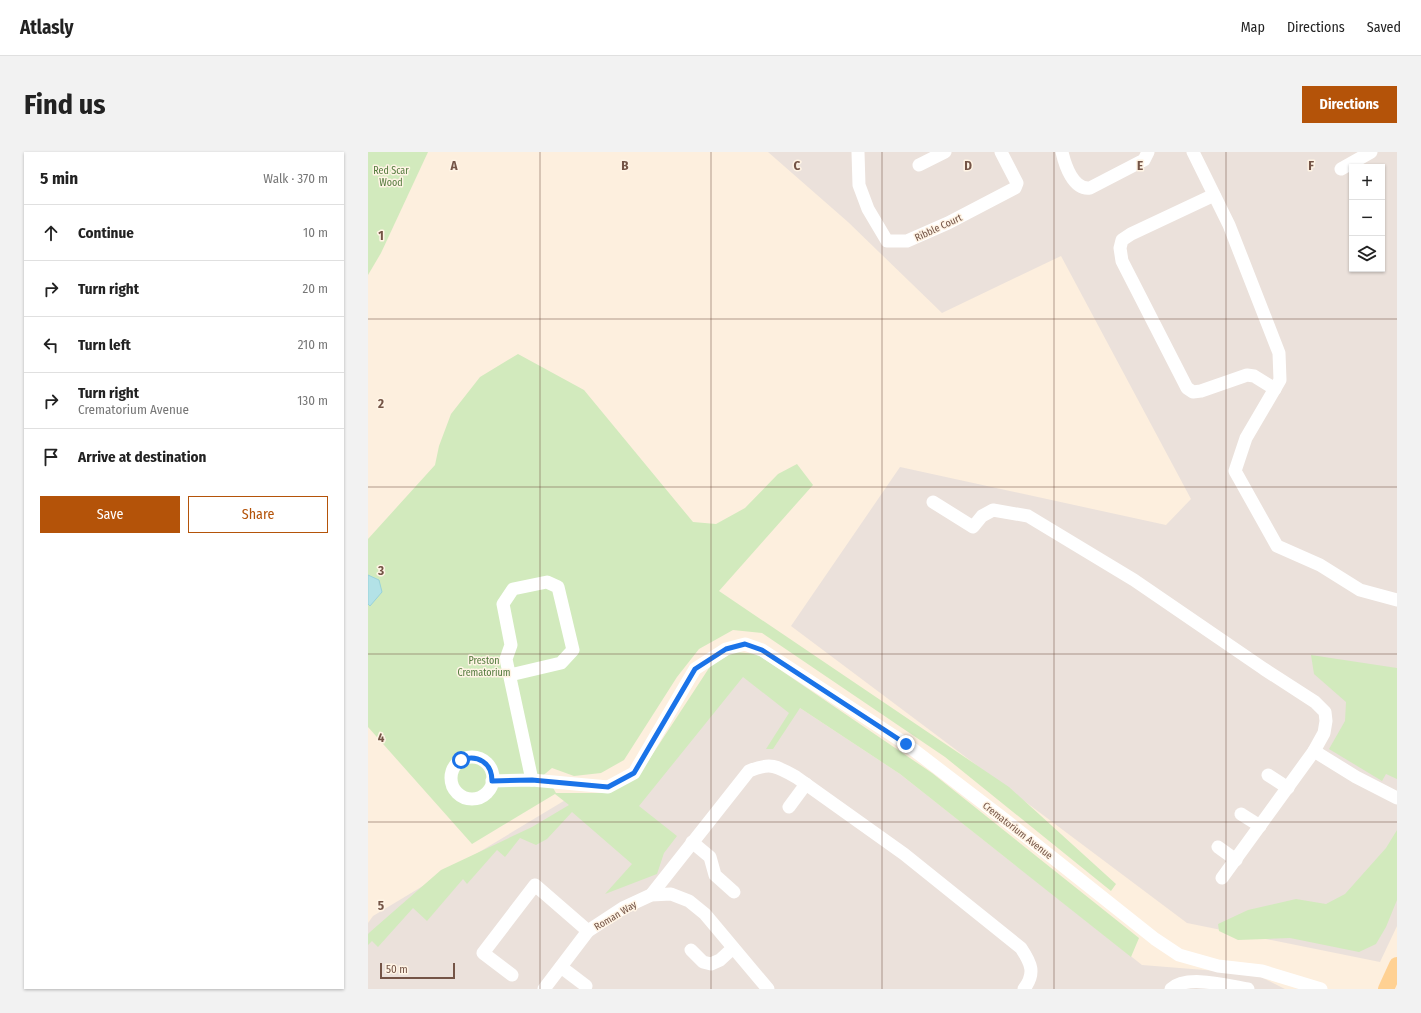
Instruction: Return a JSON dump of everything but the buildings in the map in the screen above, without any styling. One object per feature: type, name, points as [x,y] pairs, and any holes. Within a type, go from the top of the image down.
[{"type":"main road","points":[[1386,989],[1397,965]]},
{"type":"lane","name":"Ribble Court","points":[[858,152],[859,185],[868,209],[888,241],[907,241],[948,223],[1015,188],[1017,183],[1002,152]]},
{"type":"lane","points":[[919,165],[945,152]]},
{"type":"lane","points":[[1062,152],[1075,183],[1084,188],[1090,188],[1144,160],[1148,152]]},
{"type":"lane","points":[[1193,152],[1229,225],[1279,353],[1280,380],[1246,438],[1235,471],[1277,546],[1320,565],[1360,590],[1397,600]]},
{"type":"lane","points":[[1341,169],[1371,152]]},
{"type":"lane","points":[[1214,194],[1122,240],[1120,248],[1122,262],[1187,388],[1193,392],[1202,391],[1247,375],[1254,376],[1275,389]]},
{"type":"lane","points":[[933,502],[973,527],[982,516],[993,510],[1028,516],[1134,580],[1264,670],[1315,702],[1325,712],[1326,721],[1324,733],[1314,751],[1222,878]]},
{"type":"lane","points":[[510,675],[561,663],[573,650],[558,587],[547,582],[513,589],[503,604],[511,645],[506,659],[532,780]]},
{"type":"lane","name":"Crematorium Avenue","points":[[492,781],[532,780],[608,787],[634,773],[695,669],[726,649],[745,644],[762,650],[906,744],[1004,819],[1155,939],[1179,955],[1218,966],[1262,971],[1321,989]]},
{"type":"lane","points":[[1314,751],[1356,777],[1397,798]]},
{"type":"lane","points":[[651,895],[748,771],[760,766],[768,765],[778,767],[806,784],[904,854],[1022,948],[1031,963],[1030,981],[1024,989]]},
{"type":"lane","points":[[1268,775],[1288,788]]},
{"type":"lane","points":[[789,808],[806,784]]},
{"type":"lane","points":[[1241,814],[1260,826]]},
{"type":"lane","points":[[692,842],[710,858],[715,875],[734,892]]},
{"type":"lane","points":[[1218,847],[1236,860]]},
{"type":"lane","points":[[512,975],[483,953],[535,885],[588,931]]},
{"type":"lane","name":"Roman Way","points":[[544,989],[588,931],[623,908],[651,895],[671,894],[688,901],[705,914],[768,989]]},
{"type":"lane","points":[[691,950],[703,962],[711,964],[720,960],[734,948]]},
{"type":"lane","points":[[561,967],[586,986]]},
{"type":"lane","points":[[1171,989],[1180,983],[1190,981],[1248,989]]},
{"type":"shaded area","points":[[768,152],[1397,152],[1397,926],[1380,962],[1187,923],[791,626],[900,467],[1166,525],[1191,499],[1061,256],[942,313],[848,222]]},
{"type":"shaded area","points":[[746,665],[800,708],[900,774],[1142,965],[1255,974],[1285,989],[368,989],[368,923],[373,916],[577,793],[607,818]]},
{"type":"green space","name":"Red Scar Wood","points":[[368,152],[428,152],[381,253],[368,275]]},
{"type":"green space","name":"Preston Crematorium","points":[[518,354],[584,390],[693,522],[716,524],[745,508],[778,474],[797,464],[813,485],[719,591],[1009,787],[1116,884],[1111,891],[945,757],[762,633],[733,630],[699,649],[677,677],[624,760],[601,773],[574,776],[552,768],[533,784],[552,786],[556,793],[607,793],[637,778],[711,665],[734,652],[757,654],[932,773],[1139,938],[1131,957],[900,774],[800,708],[773,749],[766,749],[789,713],[743,677],[639,806],[677,836],[664,853],[657,874],[605,894],[632,864],[572,812],[547,839],[536,845],[520,838],[505,857],[497,850],[467,884],[463,879],[427,921],[413,908],[378,947],[372,941],[368,945],[368,934],[441,870],[532,827],[569,805],[555,794],[472,844],[368,727],[368,539],[435,465],[439,446],[451,414],[480,377]]},
{"type":"green space","points":[[1311,655],[1397,668],[1397,779],[1386,774],[1382,781],[1329,749],[1345,721],[1346,702],[1314,674]]},
{"type":"green space","points":[[1397,830],[1397,900],[1386,927],[1376,944],[1359,952],[1290,938],[1238,940],[1219,931],[1218,924],[1248,910],[1296,899],[1326,904],[1345,894],[1386,848]]},
{"type":"water","points":[[368,575],[379,580],[382,592],[370,606],[368,604]]},
{"type":"route","points":[[461,760],[468,758],[482,760],[491,770],[492,781],[532,780],[608,787],[634,773],[695,669],[726,649],[745,644],[762,650],[906,744]]}]
